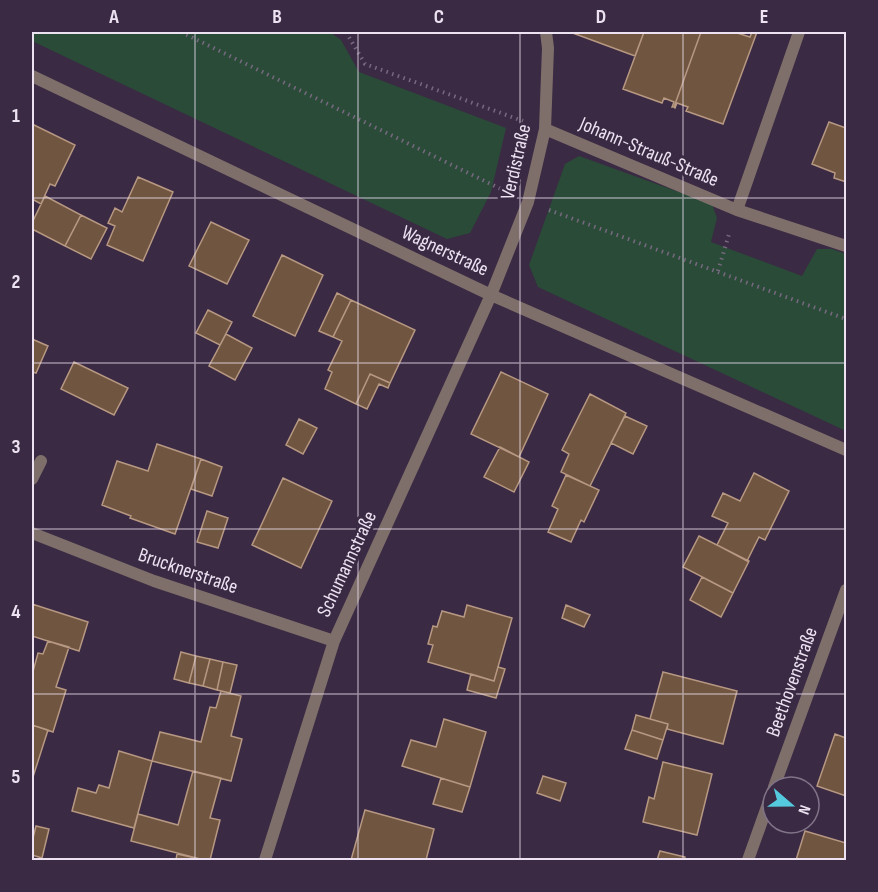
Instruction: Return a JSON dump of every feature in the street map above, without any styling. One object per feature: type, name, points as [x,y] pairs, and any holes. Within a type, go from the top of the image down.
[{"type":"street","name":"Verdistraße","points":[[491,295],[528,202],[545,129],[548,48],[546,32]]},
{"type":"street","name":"Johann-Strauß-Straße","points":[[737,210],[799,32]]},
{"type":"street","name":"Wagnerstraße","points":[[32,76],[491,295],[846,450]]},
{"type":"street","name":"Johann-Strauß-Straße","points":[[545,129],[737,210],[846,246]]},
{"type":"street","name":"Schumannstraße","points":[[265,861],[334,640],[491,295]]},
{"type":"street","points":[[32,479],[40,461]]},
{"type":"street","name":"Brucknerstraße","points":[[32,533],[154,581],[334,640]]},
{"type":"street","name":"Beethovenstraße","points":[[778,775],[846,590]]},
{"type":"street","name":"Beethovenstraße","points":[[748,861],[761,823]]},
{"type":"path","points":[[346,32],[365,64],[545,129]]},
{"type":"path","points":[[718,272],[737,210]]},
{"type":"green space","points":[[32,32],[330,32],[341,40],[359,72],[506,128],[491,192],[470,233],[447,239],[32,41]]},
{"type":"green space","points":[[579,156],[712,204],[717,218],[711,242],[802,276],[817,249],[832,249],[846,254],[846,431],[538,287],[529,265],[565,164]]},
{"type":"building","points":[[570,32],[644,32],[635,56]]},
{"type":"building","points":[[644,32],[701,32],[674,107],[672,107],[674,102],[664,98],[662,103],[623,89]]},
{"type":"building","points":[[701,32],[734,32],[750,37],[752,32],[757,32],[723,124],[686,111],[688,107],[677,103],[674,107]]},
{"type":"building","points":[[829,122],[846,128],[846,182],[834,178],[835,173],[812,164]]},
{"type":"building","points":[[32,124],[75,145],[55,186],[50,184],[41,204],[32,199]]},
{"type":"building","points":[[138,177],[173,192],[143,261],[107,245],[115,226],[108,223],[115,208],[122,212]]},
{"type":"building","points":[[45,196],[81,215],[65,246],[32,229],[32,223]]},
{"type":"building","points":[[81,215],[107,228],[91,259],[65,246]]},
{"type":"building","points":[[211,222],[249,240],[227,284],[189,266]]},
{"type":"building","points":[[282,255],[323,275],[295,336],[253,316]]},
{"type":"building","points":[[337,293],[351,300],[333,337],[319,331]]},
{"type":"building","points":[[351,300],[415,330],[390,383],[370,374],[356,404],[325,389],[332,372],[328,370],[342,341],[333,337]]},
{"type":"building","points":[[208,310],[232,322],[220,345],[196,333]]},
{"type":"building","points":[[226,334],[252,348],[235,380],[209,366]]},
{"type":"building","points":[[32,339],[48,346],[36,373],[32,372]]},
{"type":"building","points":[[74,362],[128,388],[114,415],[61,389]]},
{"type":"building","points":[[501,372],[548,394],[519,457],[471,434]]},
{"type":"building","points":[[370,374],[390,383],[388,388],[379,384],[367,409],[356,404]]},
{"type":"building","points":[[590,394],[626,413],[590,486],[561,472],[569,454],[562,450]]},
{"type":"building","points":[[625,416],[647,426],[633,454],[611,443]]},
{"type":"building","points":[[299,419],[317,428],[303,454],[286,445]]},
{"type":"building","points":[[157,444],[201,459],[175,534],[102,505],[117,461],[148,471]]},
{"type":"building","points":[[500,447],[529,462],[514,492],[484,477]]},
{"type":"building","points":[[201,459],[222,467],[212,496],[191,489]]},
{"type":"building","points":[[754,473],[789,491],[765,540],[759,537],[747,561],[717,545],[728,523],[712,516],[723,493],[740,501]]},
{"type":"building","points":[[566,475],[599,490],[584,522],[581,520],[571,542],[548,532],[558,509],[552,506]]},
{"type":"building","points":[[283,478],[332,501],[301,568],[252,545]]},
{"type":"building","points":[[207,511],[228,518],[218,548],[197,542]]},
{"type":"building","points":[[699,536],[749,561],[733,593],[683,567]]},
{"type":"building","points":[[702,577],[733,593],[721,617],[690,600]]},
{"type":"building","points":[[32,604],[88,622],[79,651],[32,636]]},
{"type":"building","points":[[467,605],[512,618],[494,681],[428,662],[433,645],[428,644],[433,626],[437,627],[442,611],[464,617]]},
{"type":"building","points":[[566,605],[590,615],[584,627],[562,618]]},
{"type":"building","points":[[48,641],[69,647],[56,687],[66,690],[53,732],[32,725],[32,675],[38,653],[43,654]]},
{"type":"building","points":[[181,652],[196,656],[189,683],[174,679]]},
{"type":"building","points":[[196,656],[210,659],[203,686],[189,683]]},
{"type":"building","points":[[210,659],[223,662],[217,690],[203,686]]},
{"type":"building","points":[[223,662],[237,665],[230,693],[217,690]]},
{"type":"building","points":[[498,667],[505,669],[496,698],[467,690],[471,674],[494,681]]},
{"type":"building","points":[[663,672],[737,691],[723,744],[667,729],[668,724],[650,719]]},
{"type":"building","points":[[221,691],[241,696],[231,736],[242,739],[231,781],[152,761],[160,732],[201,742],[210,707],[216,708]]},
{"type":"building","points":[[636,715],[668,724],[663,740],[632,730]]},
{"type":"building","points":[[444,719],[486,732],[470,787],[402,766],[411,740],[436,747]]},
{"type":"building","points":[[32,725],[48,730],[32,780]]},
{"type":"building","points":[[632,730],[663,740],[657,759],[625,749]]},
{"type":"building","points":[[835,734],[846,738],[846,796],[821,787],[821,775]]},
{"type":"building","points":[[119,751],[152,761],[134,828],[72,811],[78,788],[96,793],[99,785],[109,788]]},
{"type":"building","points":[[663,762],[712,774],[697,835],[643,822],[649,797],[654,799]]},
{"type":"building","points":[[193,771],[221,778],[210,818],[220,820],[210,860],[131,841],[138,814],[178,825]]},
{"type":"building","points":[[543,776],[566,783],[560,801],[537,793]]},
{"type":"building","points":[[441,778],[470,787],[462,812],[433,804]]},
{"type":"building","points":[[365,810],[434,829],[426,860],[351,860]]},
{"type":"building","points":[[36,826],[49,829],[42,858],[32,855]]},
{"type":"building","points":[[804,835],[819,835],[846,843],[846,860],[796,860]]},
{"type":"building","points":[[660,851],[685,857],[684,860],[657,860]]},
{"type":"building","points":[[177,854],[200,859],[176,860]]}]
